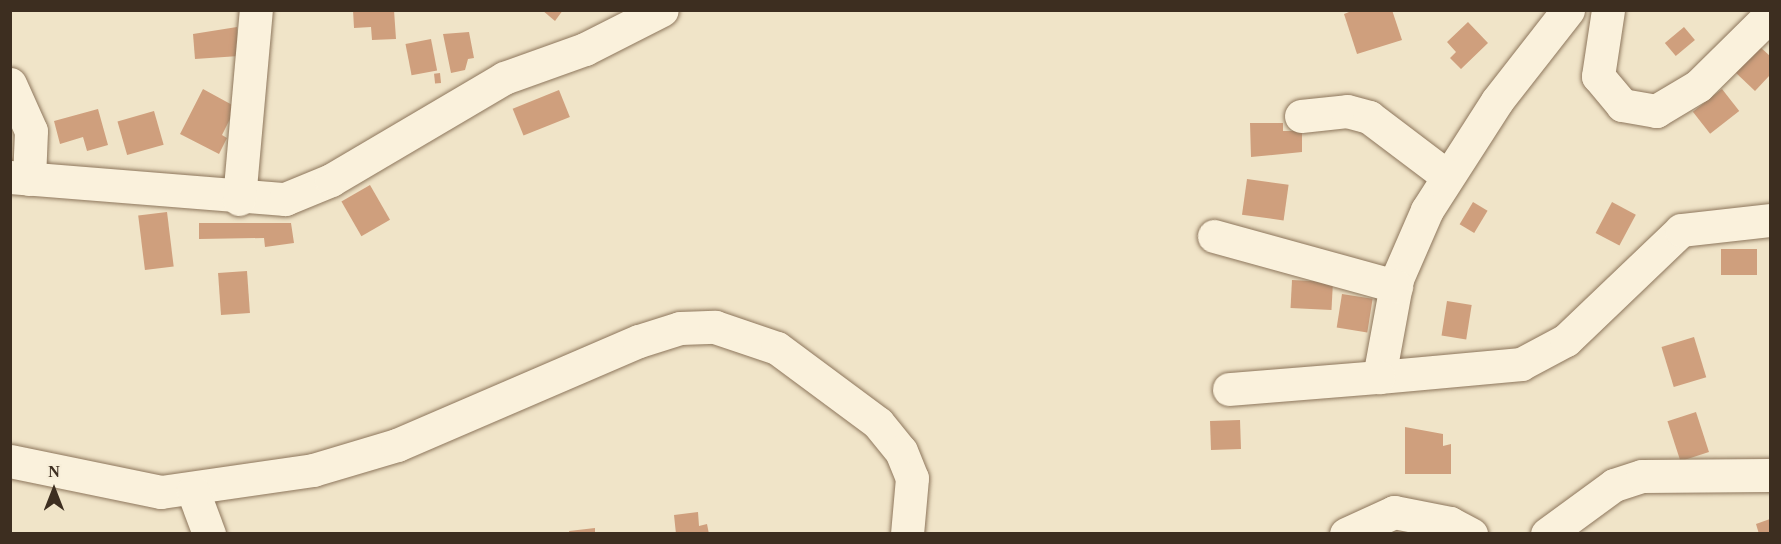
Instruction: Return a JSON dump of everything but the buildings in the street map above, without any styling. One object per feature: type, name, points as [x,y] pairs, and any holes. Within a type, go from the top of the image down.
[{"type":"street","points":[[239,199],[256,10]]},
{"type":"street","points":[[1380,377],[1396,286],[1447,176],[1526,60],[1568,10]]},
{"type":"street","points":[[1608,10],[1598,76],[1622,105],[1656,111],[1698,86],[1770,15]]},
{"type":"street","points":[[10,84],[32,131],[20,178],[239,199],[299,195],[504,78],[585,49],[647,14]]},
{"type":"street","points":[[1301,116],[1347,111],[1369,117],[1447,176]]},
{"type":"street","points":[[1228,389],[1521,364],[1566,340],[1681,230],[1770,220]]},
{"type":"street","points":[[1215,236],[1396,286]]},
{"type":"street","points":[[10,460],[161,492],[193,491],[313,470],[397,445],[639,341],[680,328],[715,327],[777,348],[878,423],[901,451],[912,478],[908,534]]},
{"type":"street","points":[[1547,534],[1614,485],[1642,476],[1770,475]]},
{"type":"street","points":[[193,491],[209,534]]},
{"type":"street","points":[[1347,534],[1394,512],[1450,523],[1471,534]]}]
